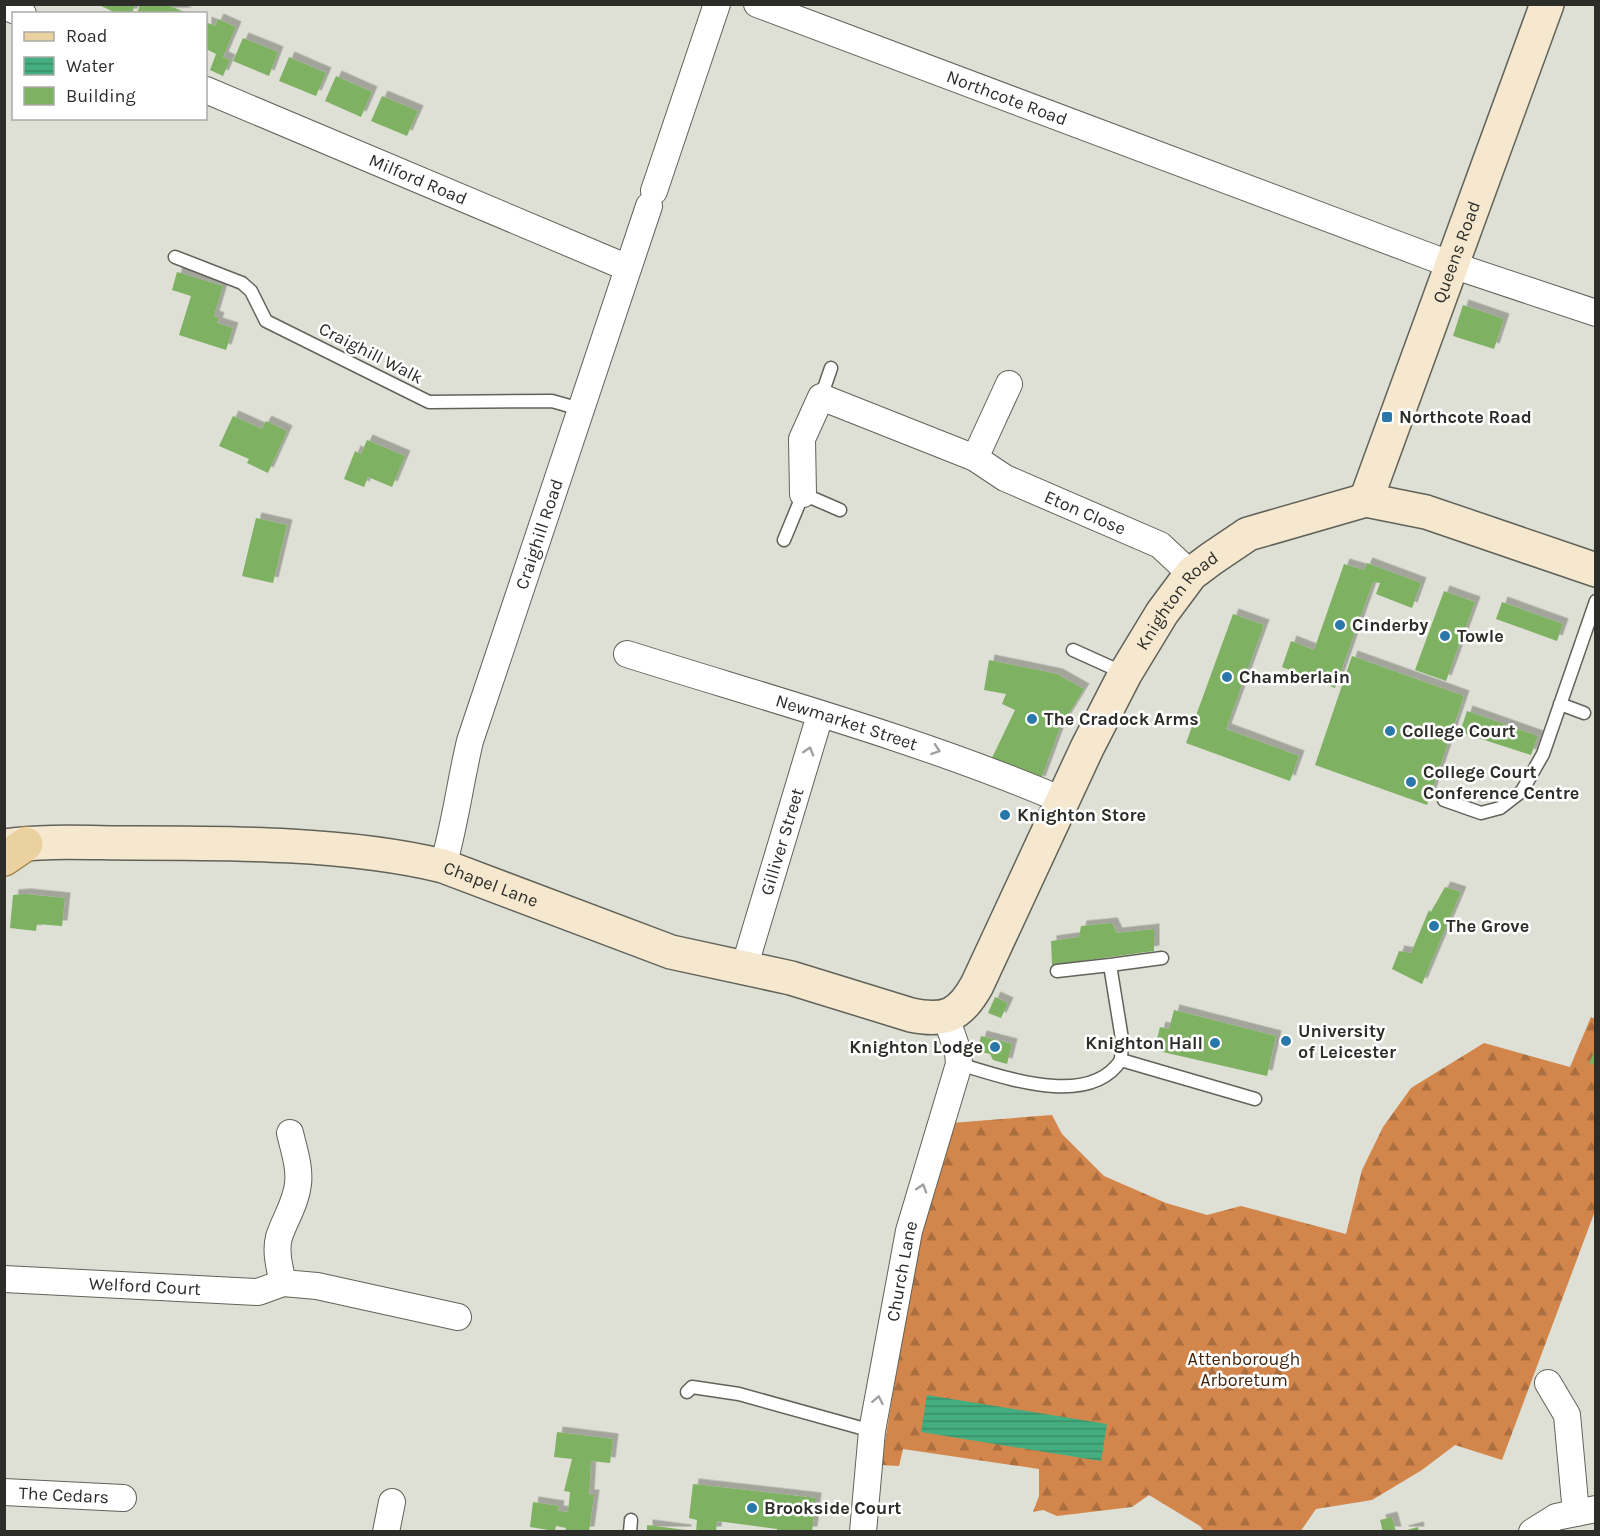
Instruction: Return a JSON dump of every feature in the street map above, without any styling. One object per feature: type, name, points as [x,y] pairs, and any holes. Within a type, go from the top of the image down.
[{"type":"street","name":"Craighill Road","points":[[443,866],[453,832],[461,776],[470,741],[717,4]]},
{"type":"street","name":"Northcote Road","points":[[757,4],[1452,265],[1596,313]]},
{"type":"street","name":"Queens Road","points":[[1366,500],[1547,4]]},
{"type":"street","points":[[4,6],[18,12]]},
{"type":"street","name":"Milford Road","points":[[207,90],[628,267]]},
{"type":"street","points":[[975,458],[1009,384]]},
{"type":"street","points":[[803,494],[802,439],[821,397]]},
{"type":"street","name":"Eton Close","points":[[821,397],[975,458],[1005,478],[1160,545],[1191,574]]},
{"type":"street","name":"Knighton Road","points":[[953,1013],[977,984],[1062,800],[1125,674],[1162,613],[1191,574],[1248,534],[1366,500],[1426,512],[1596,570]]},
{"type":"street","name":"Newmarket Street","points":[[627,654],[939,751],[1062,800]]},
{"type":"street","name":"Gilliver Street","points":[[744,968],[820,715]]},
{"type":"street","name":"Chapel Lane","points":[[10,847],[270,846],[405,857],[443,866],[671,952],[841,992],[911,1015],[931,1019],[953,1013]]},
{"type":"street","points":[[953,1013],[958,1052],[957,1070]]},
{"type":"street","name":"Church Lane","points":[[863,1532],[872,1431],[909,1231],[957,1070]]},
{"type":"street","points":[[283,1283],[278,1258],[278,1239],[293,1205],[298,1184],[297,1163],[290,1133]]},
{"type":"street","name":"Welford Court","points":[[4,1279],[258,1292],[283,1283],[317,1286],[458,1317]]},
{"type":"street","points":[[1532,1532],[1556,1517],[1586,1511],[1567,1415],[1548,1383]]},
{"type":"street","name":"The Cedars","points":[[4,1492],[123,1497]]},
{"type":"street","points":[[386,1532],[392,1503]]},
{"type":"lane","name":"Craighill Walk","points":[[175,257],[242,283],[251,291],[266,321],[429,402],[552,401],[580,409]]},
{"type":"lane","points":[[821,397],[831,368]]},
{"type":"lane","points":[[784,540],[803,494],[840,510]]},
{"type":"lane","points":[[1444,800],[1481,813],[1500,808],[1522,791],[1543,754],[1596,601]]},
{"type":"lane","points":[[1073,650],[1125,674]]},
{"type":"lane","points":[[1560,704],[1584,712]]},
{"type":"lane","points":[[1057,971],[1162,958]]},
{"type":"lane","points":[[957,1070],[1056,1086],[1082,1086],[1101,1079],[1114,1070],[1121,1060],[1122,1039],[1110,965]]},
{"type":"lane","points":[[1121,1060],[1255,1099]]},
{"type":"lane","points":[[687,1392],[692,1387],[739,1394],[872,1431]]},
{"type":"green space","name":"Attenborough Arboretum","points":[[1591,1017],[1595,1019],[1595,1211],[1502,1460],[1455,1445],[1422,1470],[1372,1500],[1316,1509],[1300,1532],[1204,1531],[1200,1526],[1149,1495],[1132,1507],[1057,1516],[1043,1510],[1033,1512],[1039,1496],[1039,1469],[903,1449],[899,1466],[881,1465],[920,1230],[951,1123],[1052,1115],[1062,1134],[1104,1176],[1166,1203],[1207,1215],[1241,1206],[1346,1234],[1362,1170],[1383,1127],[1411,1088],[1484,1043],[1570,1067]]},
{"type":"water","points":[[927,1395],[1107,1424],[1101,1461],[921,1432]]},
{"type":"building","points":[[97,4],[135,4],[133,12],[114,12]]},
{"type":"building","points":[[140,4],[165,4],[185,12],[138,12]]},
{"type":"building","points":[[218,19],[236,27],[223,57],[230,60],[223,76],[210,70],[216,54],[207,50],[207,22],[215,26]]},
{"type":"building","points":[[243,38],[278,52],[269,76],[233,61]]},
{"type":"building","points":[[289,57],[326,73],[316,96],[279,81]]},
{"type":"building","points":[[336,76],[372,92],[361,117],[325,101]]},
{"type":"building","points":[[382,96],[418,111],[407,136],[371,121]]},
{"type":"building","points":[[177,272],[223,286],[214,316],[219,318],[217,323],[233,328],[226,350],[179,335],[191,296],[172,290]]},
{"type":"building","points":[[1463,305],[1504,319],[1494,349],[1453,336]]},
{"type":"building","points":[[233,416],[262,429],[266,421],[287,431],[268,473],[247,463],[249,459],[219,446]]},
{"type":"building","points":[[367,440],[405,456],[392,487],[368,477],[364,487],[344,479],[355,451],[361,454]]},
{"type":"building","points":[[256,518],[287,525],[273,583],[242,576]]},
{"type":"building","name":"Cinderby","points":[[1367,563],[1421,583],[1412,608],[1376,594],[1380,583],[1373,582],[1335,688],[1282,667],[1291,641],[1314,650],[1344,564],[1364,570]]},
{"type":"building","name":"Towle","points":[[1444,591],[1475,602],[1446,681],[1415,670]]},
{"type":"building","points":[[1502,602],[1563,624],[1557,641],[1496,619]]},
{"type":"building","name":"Chamberlain","points":[[1233,614],[1264,625],[1226,729],[1299,756],[1290,781],[1186,743]]},
{"type":"building","name":"College Court","points":[[1352,656],[1464,696],[1427,805],[1315,765]]},
{"type":"building","points":[[989,660],[1057,674],[1084,689],[1060,728],[1040,782],[990,762],[1015,710],[1002,704],[1006,694],[984,690]]},
{"type":"building","points":[[1467,711],[1538,736],[1531,755],[1460,732]]},
{"type":"building","name":"The Grove","points":[[1445,887],[1461,892],[1422,984],[1392,969],[1399,951],[1411,953],[1429,910],[1431,912]]},
{"type":"building","points":[[13,895],[65,898],[62,926],[37,924],[36,931],[10,928]]},
{"type":"building","points":[[1112,923],[1117,933],[1154,929],[1154,951],[1052,965],[1051,941],[1079,937],[1081,926]]},
{"type":"building","points":[[995,997],[1008,1003],[1001,1018],[988,1013]]},
{"type":"building","name":"Knighton Hall","points":[[1174,1010],[1276,1036],[1267,1076],[1154,1050],[1160,1027],[1169,1029]]},
{"type":"building","name":"Knighton Lodge","points":[[981,1036],[1012,1044],[1007,1064],[993,1060],[990,1054],[977,1051]]},
{"type":"building","points":[[1596,1048],[1596,1066],[1589,1063]]},
{"type":"building","points":[[557,1432],[613,1439],[610,1463],[591,1461],[589,1495],[594,1495],[589,1532],[565,1532],[566,1528],[556,1526],[555,1531],[530,1527],[533,1502],[559,1506],[558,1511],[568,1512],[570,1492],[564,1491],[572,1459],[554,1457]]},
{"type":"building","name":"Brookside Court","points":[[693,1484],[816,1498],[812,1532],[777,1532],[777,1529],[717,1521],[716,1532],[696,1532],[697,1520],[689,1518]]},
{"type":"building","points":[[1392,1517],[1396,1532],[1383,1532],[1380,1520]]},
{"type":"building","points":[[647,1525],[686,1530],[686,1532],[647,1532]]},
{"type":"building","points":[[1418,1527],[1419,1532],[1403,1532],[1403,1531]]},
{"type":"place","name":"Northcote Road","points":[[1387,417]]},
{"type":"place","name":"Cinderby","points":[[1340,625]]},
{"type":"place","name":"Towle","points":[[1445,636]]},
{"type":"place","name":"Chamberlain","points":[[1227,677]]},
{"type":"place","name":"The Cradock Arms","points":[[1032,719]]},
{"type":"place","name":"College Court","points":[[1390,731]]},
{"type":"place","name":"College Court Conference Centre","points":[[1411,782]]},
{"type":"place","name":"Knighton Store","points":[[1005,815]]},
{"type":"place","name":"The Grove","points":[[1434,926]]},
{"type":"place","name":"University of Leicester","points":[[1286,1041]]},
{"type":"place","name":"Knighton Hall","points":[[1215,1043]]},
{"type":"place","name":"Knighton Lodge","points":[[995,1047]]},
{"type":"place","name":"Brookside Court","points":[[752,1508]]}]
